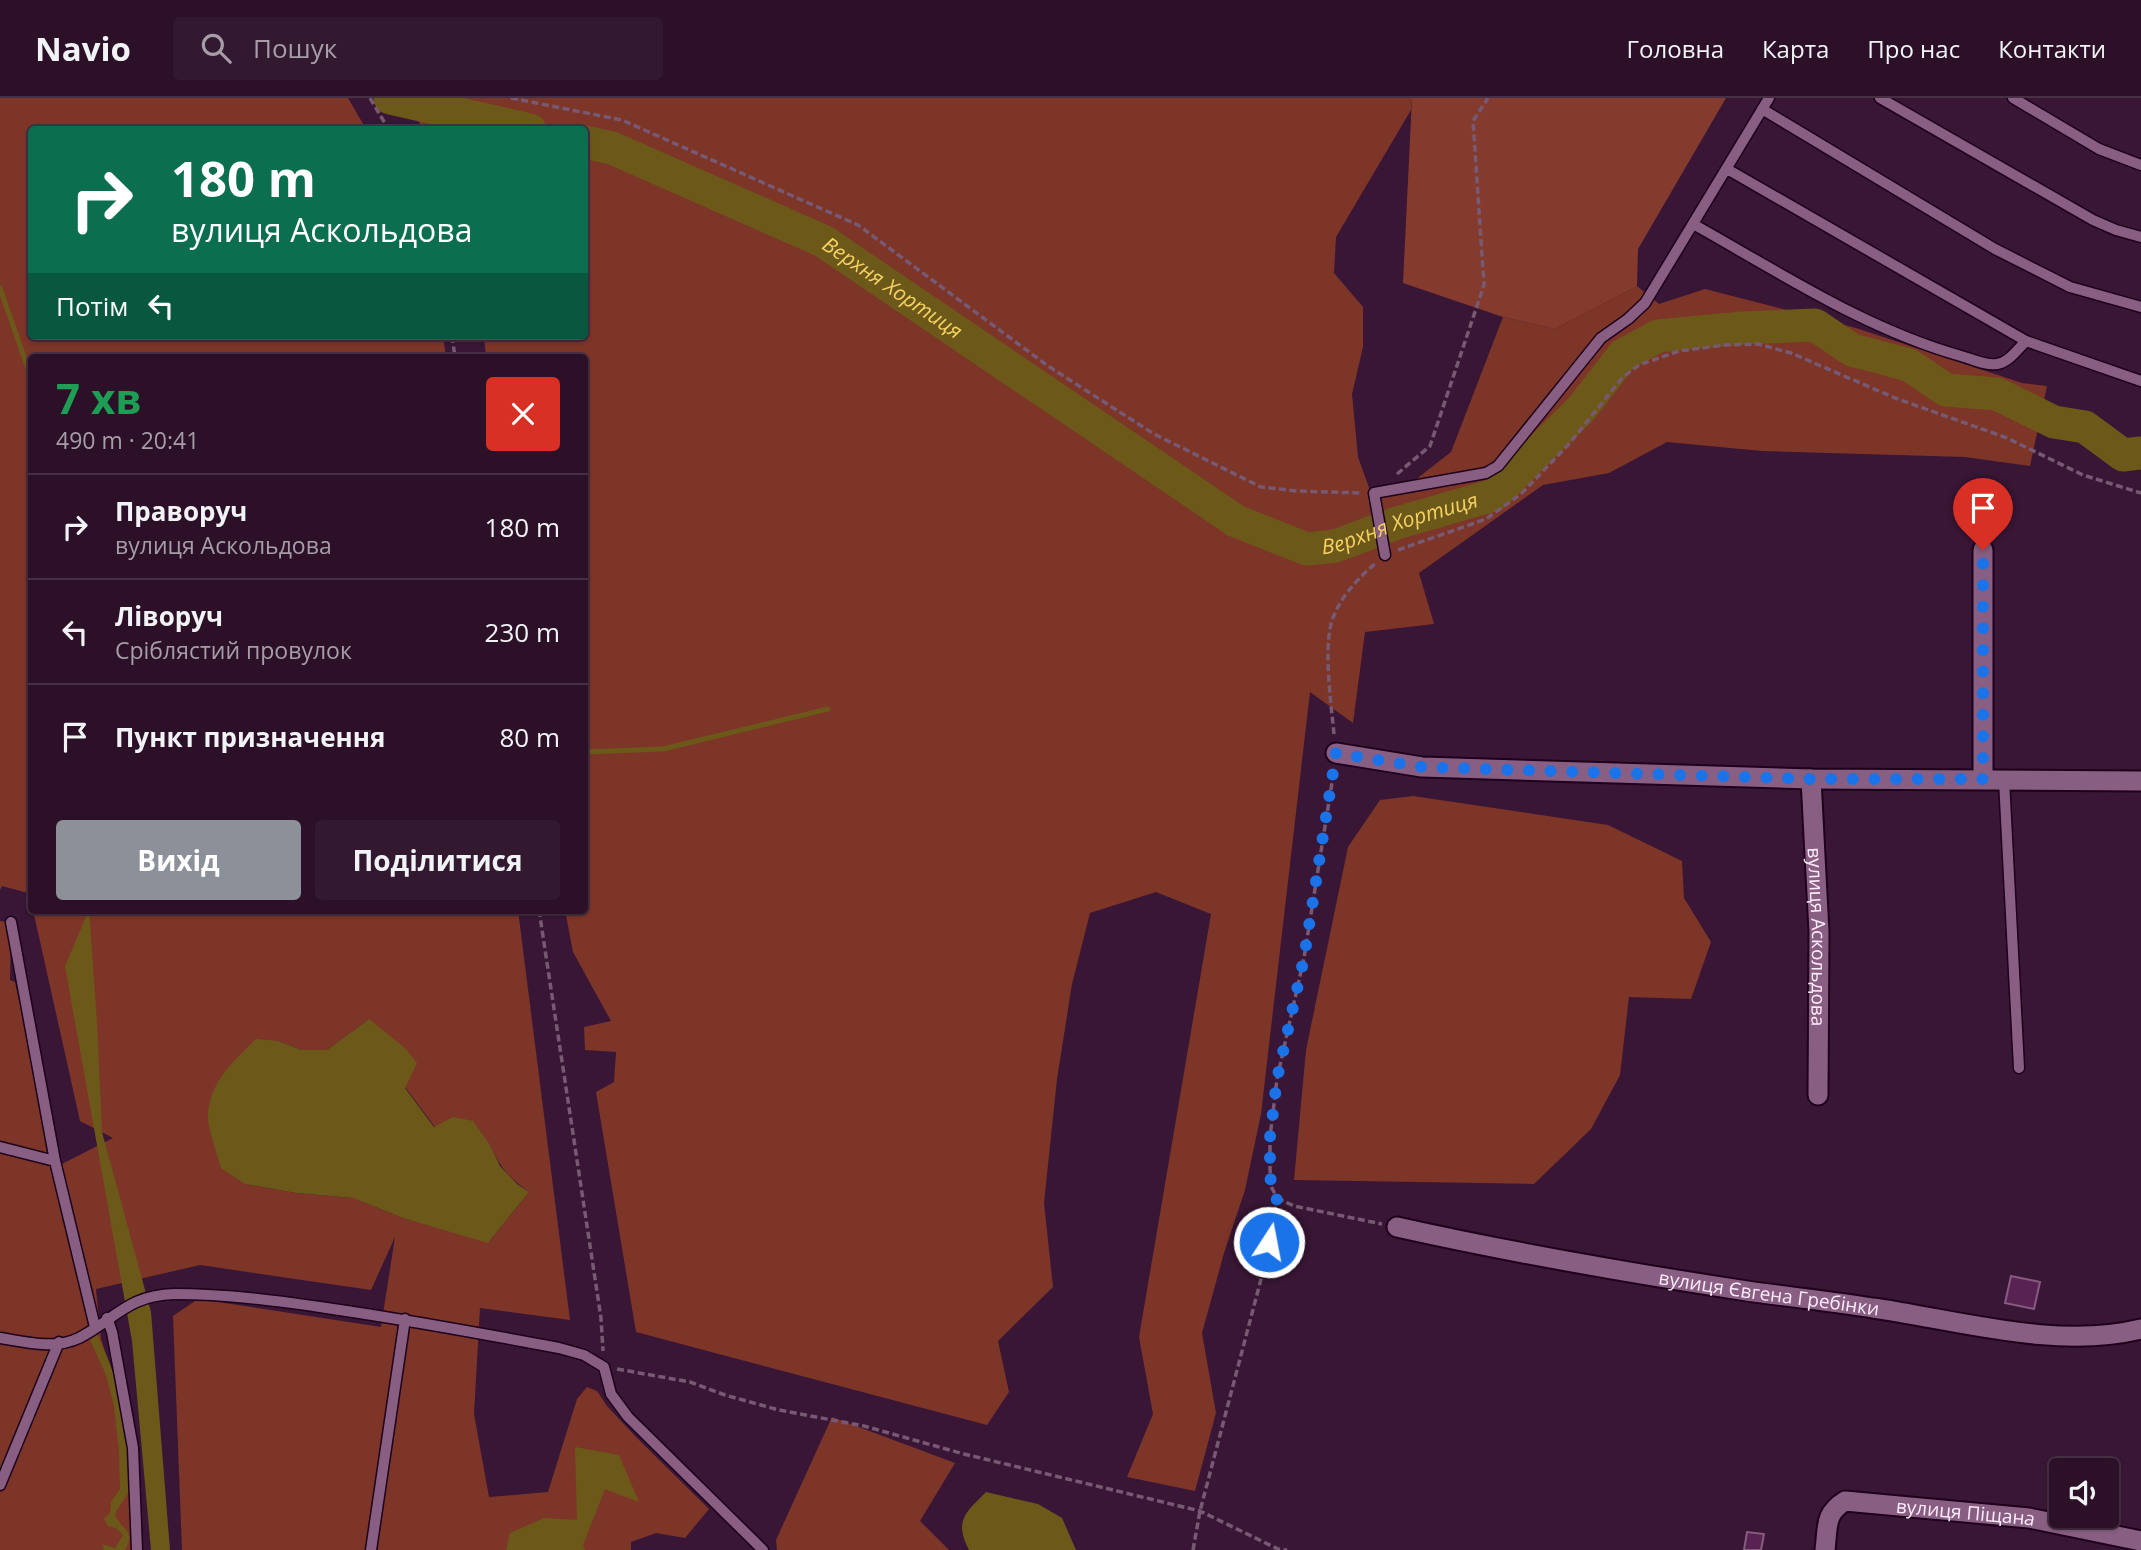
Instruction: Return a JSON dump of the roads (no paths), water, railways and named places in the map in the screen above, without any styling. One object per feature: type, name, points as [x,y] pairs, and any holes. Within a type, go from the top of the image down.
[{"type":"street","points":[[1983,550],[1983,779]]},
{"type":"street","points":[[1336,753],[1422,767],[1811,779],[2141,781]]},
{"type":"street","name":"вулиця Аскольдова","points":[[1811,779],[1819,932],[1818,1095]]},
{"type":"street","name":"вулиця Євгена Гребінки","points":[[1397,1227],[1581,1265],[1750,1292],[1878,1308],[1990,1329],[2089,1337],[2141,1329]]},
{"type":"street","name":"вулиця Піщана","points":[[1825,1550],[1829,1518],[1833,1509],[1845,1501],[2029,1518],[2141,1541]]},
{"type":"lane","points":[[1385,555],[1374,493],[1486,473],[1498,466],[1601,338],[1645,303],[1769,98]]},
{"type":"lane","points":[[1880,98],[2093,220],[2141,237]]},
{"type":"lane","points":[[2013,98],[2099,149],[2141,165]]},
{"type":"lane","points":[[1762,109],[2008,255],[2070,287],[2141,307]]},
{"type":"lane","points":[[1727,169],[2026,341],[2141,381]]},
{"type":"lane","points":[[1693,224],[1874,325],[1937,350],[1989,364],[1999,364],[2009,359],[2026,341]]},
{"type":"lane","points":[[2004,780],[2019,1068]]},
{"type":"lane","points":[[11,922],[55,1161],[95,1327]]},
{"type":"lane","points":[[0,1147],[55,1161]]},
{"type":"lane","points":[[0,1338],[44,1345],[77,1339],[124,1307],[150,1297],[172,1294],[263,1299],[405,1319],[559,1348],[584,1355],[604,1367],[611,1394],[628,1416],[763,1550]]},
{"type":"lane","points":[[107,1318],[112,1332],[133,1448],[137,1550]]},
{"type":"lane","points":[[371,1550],[405,1319]]},
{"type":"lane","points":[[0,1485],[59,1342]]},
{"type":"waterway","name":"Верхня Хортиця","points":[[390,98],[512,126]]},
{"type":"waterway","name":"Верхня Хортиця","points":[[588,143],[612,148],[823,241],[1236,521],[1307,549],[1335,546],[1397,523],[1494,495],[1582,408],[1623,355],[1658,336],[1815,325],[1852,350],[1909,365],[1946,390],[1997,394],[2054,422],[2085,427],[2123,455],[2141,453]]},
{"type":"waterway","name":"Верхня Хортиця","points":[[0,288],[28,368]]},
{"type":"waterway","name":"Верхня Хортиця","points":[[588,752],[663,749],[828,709]]}]
